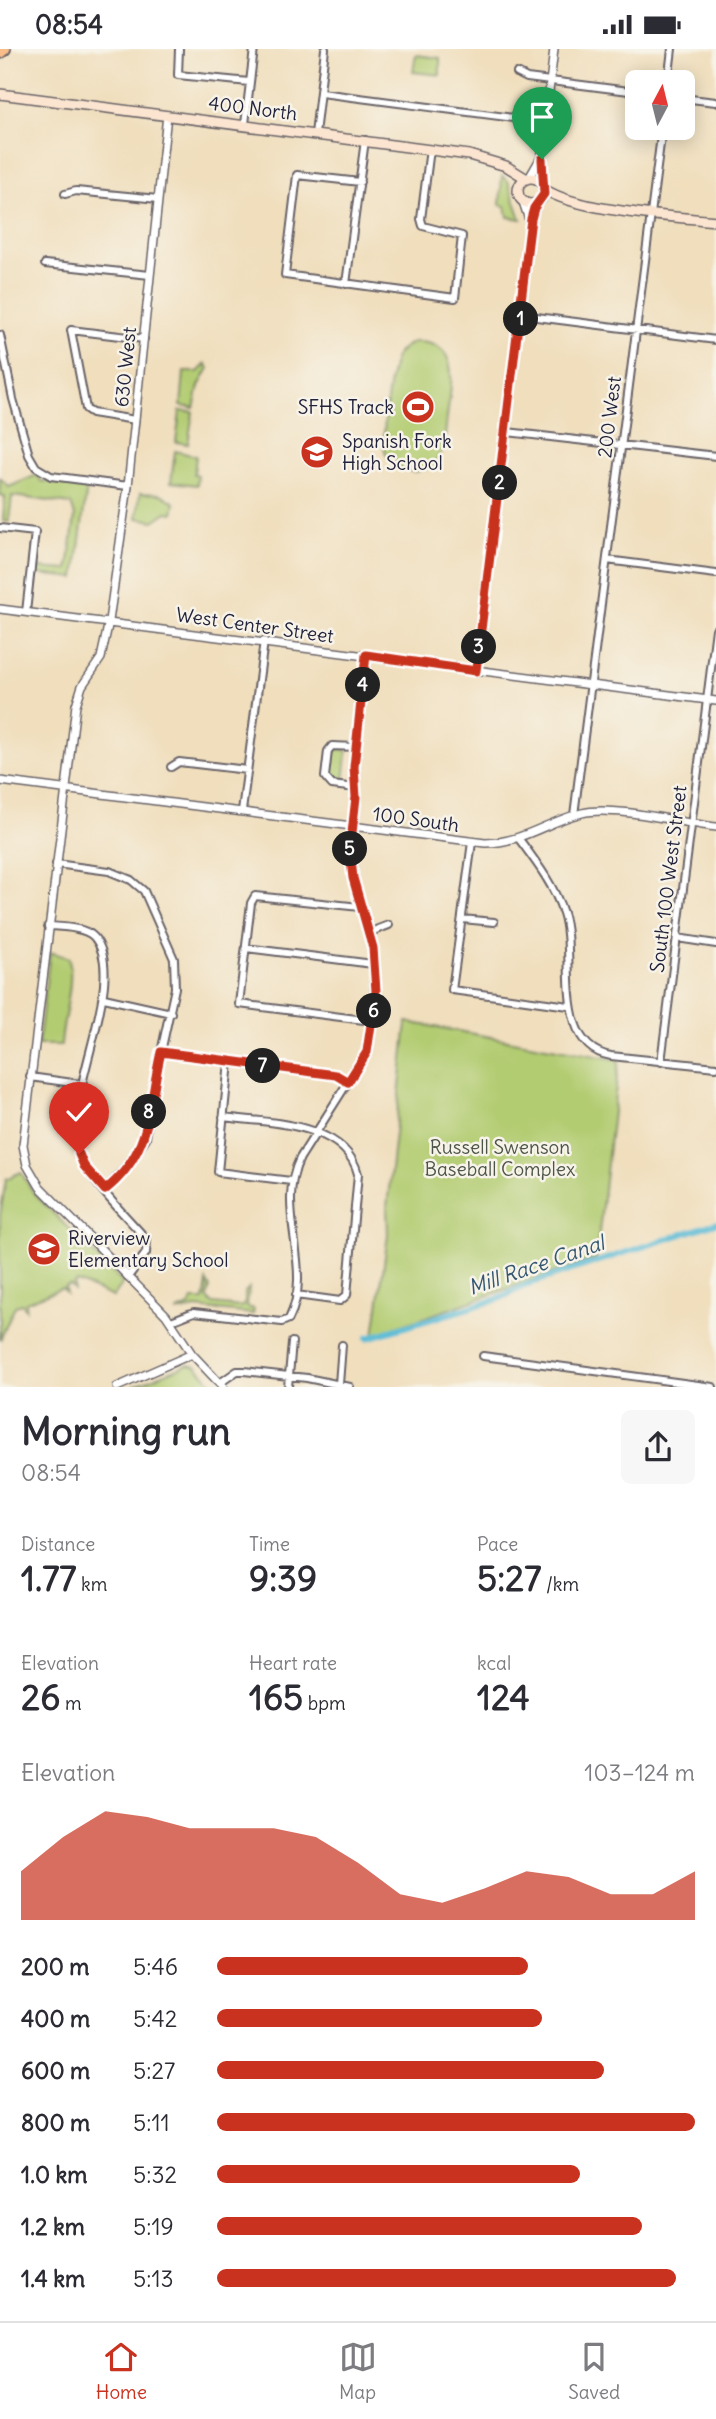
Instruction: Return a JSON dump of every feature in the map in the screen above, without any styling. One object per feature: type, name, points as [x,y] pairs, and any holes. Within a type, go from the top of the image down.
[{"type":"highway","points":[[0,53],[5,49]]},
{"type":"main road","name":"400 North","points":[[0,94],[469,155],[500,163],[528,178]]},
{"type":"main road","points":[[500,163],[513,177],[523,202],[530,205],[539,201],[591,205],[716,221]]},
{"type":"main road","points":[[517,190],[528,178],[537,180],[556,197],[591,205]]},
{"type":"main road","points":[[539,201],[543,188]]},
{"type":"street","points":[[179,49],[178,75],[249,82]]},
{"type":"street","points":[[245,124],[254,49]]},
{"type":"street","points":[[315,134],[325,49]]},
{"type":"street","points":[[543,188],[542,151],[554,49]]},
{"type":"street","points":[[669,70],[672,49]]},
{"type":"street","points":[[517,73],[527,78],[625,90]]},
{"type":"street","points":[[321,93],[545,122]]},
{"type":"street","points":[[695,100],[716,102]]},
{"type":"street","name":"630 West","points":[[128,1277],[40,1187],[24,1156],[23,1132],[76,705],[82,686],[101,658],[109,621],[128,486],[167,115]]},
{"type":"street","name":"200 West","points":[[574,815],[660,140]]},
{"type":"street","points":[[346,285],[365,141]]},
{"type":"street","points":[[360,182],[298,175],[285,275],[455,298],[461,236],[423,226],[430,149]]},
{"type":"street","points":[[528,178],[542,151]]},
{"type":"street","points":[[65,194],[76,191],[158,199]]},
{"type":"street","points":[[476,671],[531,224],[539,201]]},
{"type":"street","points":[[523,202],[531,224]]},
{"type":"street","points":[[46,264],[150,275]]},
{"type":"street","points":[[521,315],[716,339]]},
{"type":"street","points":[[135,420],[92,413],[83,403],[71,330],[144,339]]},
{"type":"street","points":[[1,335],[13,399],[29,455],[39,470],[57,477],[128,486]]},
{"type":"street","points":[[507,432],[716,456]]},
{"type":"street","points":[[0,528],[35,532],[26,612]]},
{"type":"street","points":[[607,560],[716,574]]},
{"type":"street","name":"West Center Street","points":[[0,608],[716,701]]},
{"type":"street","name":"South 100 West Street","points":[[661,1062],[716,629]]},
{"type":"street","points":[[242,811],[264,641]]},
{"type":"street","points":[[171,1321],[194,1312],[286,1321],[291,1316],[298,1267],[289,1208],[291,1181],[300,1158],[367,1052],[376,991],[368,933],[351,865],[356,747],[366,655]]},
{"type":"street","points":[[356,747],[332,746],[328,751],[325,777],[332,785],[356,788]]},
{"type":"street","points":[[171,767],[179,762],[247,770]]},
{"type":"street","name":"100 South","points":[[0,781],[472,842],[500,843],[519,839],[574,815],[608,812],[716,827]]},
{"type":"street","points":[[519,839],[553,888],[564,915],[569,946],[569,1006],[583,1039],[597,1053],[716,1067]]},
{"type":"street","points":[[472,842],[452,990],[569,1006]]},
{"type":"street","points":[[56,864],[109,871],[131,880],[144,891],[174,959],[175,988],[171,1013],[145,1138],[131,1162],[105,1190]]},
{"type":"street","points":[[360,907],[255,896],[251,903],[239,1004],[372,1021]]},
{"type":"street","points":[[463,919],[494,922]]},
{"type":"street","points":[[368,933],[389,925]]},
{"type":"street","points":[[48,926],[87,932],[93,936],[101,955],[104,997],[80,1084],[75,1128],[84,1166],[147,1240],[146,1254],[128,1277],[171,1321],[192,1354],[221,1385],[237,1371],[289,1376],[350,1387]]},
{"type":"street","points":[[677,938],[716,944]]},
{"type":"street","points":[[246,949],[373,964]]},
{"type":"street","points":[[104,997],[171,1013]]},
{"type":"street","points":[[161,1052],[336,1075],[348,1082]]},
{"type":"street","points":[[229,1062],[218,1171],[291,1181]]},
{"type":"street","points":[[30,1077],[80,1084]]},
{"type":"street","points":[[223,1117],[306,1129],[316,1133],[349,1153],[358,1174],[348,1292],[344,1299],[296,1295]]},
{"type":"street","points":[[288,1387],[292,1342]]},
{"type":"street","points":[[339,1384],[342,1345]]},
{"type":"street","points":[[117,1387],[192,1354]]},
{"type":"street","points":[[483,1356],[713,1387]]},
{"type":"green space","points":[[416,55],[440,58],[440,75],[413,72]]},
{"type":"green space","points":[[502,176],[508,181],[521,219],[508,217],[506,206],[500,205]]},
{"type":"green space","name":"SFHS Track","points":[[414,342],[430,344],[440,349],[447,357],[451,379],[442,451],[432,465],[413,472],[388,458],[384,435],[394,362],[400,350]]},
{"type":"green space","points":[[206,364],[209,368],[199,386],[194,408],[181,406],[184,372],[198,372]]},
{"type":"green space","points":[[180,411],[193,412],[188,444],[176,442]]},
{"type":"green space","points":[[175,451],[196,456],[194,474],[198,475],[197,485],[171,482]]},
{"type":"green space","points":[[37,475],[41,481],[87,487],[75,578],[38,574],[39,568],[68,570],[75,516],[71,504],[12,496],[9,522],[3,521],[5,496],[0,495],[0,478],[9,487]]},
{"type":"green space","points":[[140,493],[161,494],[175,503],[173,513],[167,512],[154,521],[137,518]]},
{"type":"green space","points":[[337,749],[346,750],[347,754],[344,781],[330,777],[332,753]]},
{"type":"green space","points":[[50,952],[69,958],[69,991],[61,1045],[38,1045]]},
{"type":"green space","name":"Russell Swenson Baseball Complex","points":[[407,1022],[619,1060],[596,1258],[374,1335],[388,1235],[387,1207]]},
{"type":"green space","points":[[21,1172],[34,1194],[123,1283],[113,1297],[77,1282],[74,1283],[74,1290],[70,1285],[65,1287],[66,1293],[62,1288],[26,1302],[26,1309],[22,1304],[15,1306],[0,1340],[0,1215],[6,1179]]},
{"type":"green space","points":[[207,1282],[210,1288],[207,1298],[213,1304],[241,1307],[245,1303],[245,1292],[249,1288],[247,1307],[254,1309],[253,1314],[196,1308],[176,1312],[189,1306],[193,1300],[204,1300]]},
{"type":"green space","points":[[188,1364],[197,1366],[215,1386],[133,1386]]},
{"type":"waterway","name":"Mill Race Canal","points":[[367,1338],[499,1299],[526,1285],[716,1223]]},
{"type":"place","name":"SFHS Track","points":[[418,407]]},
{"type":"place","name":"Spanish Fork High School","points":[[317,452]]},
{"type":"place","name":"Riverview Elementary School","points":[[44,1249]]},
{"type":"route","points":[[79,1154],[84,1166],[105,1190],[115,1182],[145,1138],[161,1052],[336,1075],[348,1082],[367,1052],[376,991],[373,948],[353,878],[350,851],[356,804],[354,767],[366,655],[476,671],[530,246],[531,219],[544,192],[542,159]]}]
